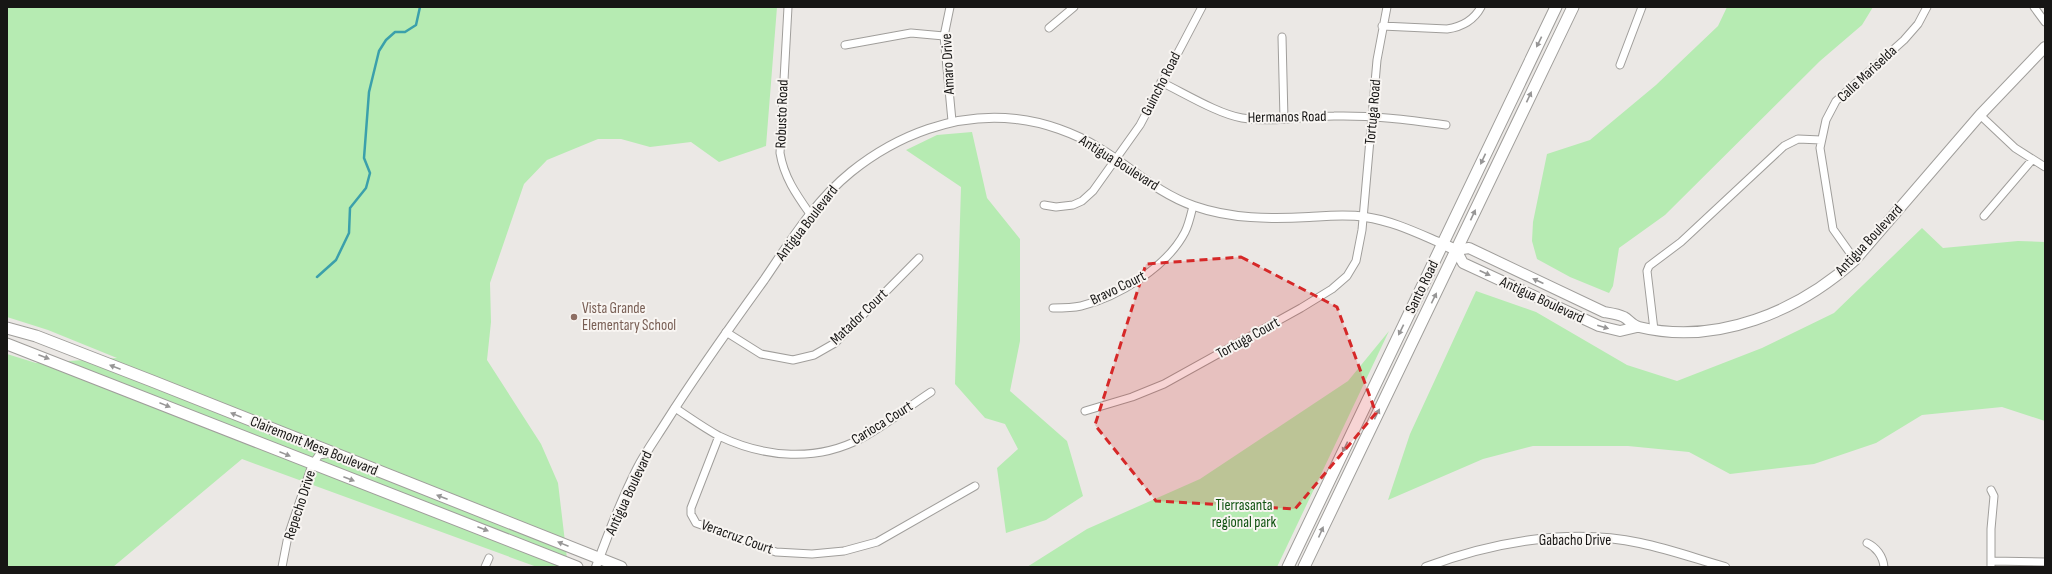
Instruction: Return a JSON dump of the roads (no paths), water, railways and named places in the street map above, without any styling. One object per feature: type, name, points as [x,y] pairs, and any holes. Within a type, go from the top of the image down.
[{"type":"main road","name":"Santo Road","points":[[1288,567],[1556,7]]},
{"type":"main road","name":"Santo Road","points":[[1304,567],[1572,7]]},
{"type":"main road","name":"Antigua Boulevard","points":[[1456,250],[1462,263],[1599,326],[1620,331],[1637,327],[1654,330],[1682,331],[1708,330],[1750,322],[1779,311],[1811,294],[1837,276],[1855,260],[1980,115],[2045,47]]},
{"type":"main road","name":"Antigua Boulevard","points":[[1443,244],[1456,250],[1469,248],[1604,312],[1624,317],[1637,327]]},
{"type":"main road","name":"Clairemont Mesa Boulevard","points":[[7,328],[43,339],[330,453],[598,563],[621,567]]},
{"type":"main road","name":"Clairemont Mesa Boulevard","points":[[7,344],[141,395],[312,465],[494,533],[576,567]]},
{"type":"street","name":"Robusto Road","points":[[788,7],[780,153],[783,169],[788,182],[810,214]]},
{"type":"street","name":"Amaro Drive","points":[[950,7],[944,36],[952,121]]},
{"type":"street","points":[[1049,28],[1074,7]]},
{"type":"street","name":"Guincho Road","points":[[1044,205],[1056,207],[1073,205],[1082,201],[1092,191],[1114,158],[1140,125],[1161,82],[1202,7]]},
{"type":"street","name":"Tortuga Road","points":[[1364,217],[1377,60],[1382,26],[1387,7]]},
{"type":"street","points":[[1382,26],[1447,30],[1472,20],[1481,7]]},
{"type":"street","points":[[1620,65],[1642,7]]},
{"type":"street","name":"Calle Mariselda","points":[[1855,260],[1833,229],[1820,148],[1826,120],[1836,101],[1904,40],[1918,24],[1927,7]]},
{"type":"street","points":[[2034,7],[2045,22]]},
{"type":"street","points":[[845,45],[911,33],[944,36]]},
{"type":"street","points":[[1282,37],[1284,119]]},
{"type":"street","name":"Hermanos Road","points":[[1161,82],[1229,115],[1265,120],[1335,116],[1372,117],[1446,125]]},
{"type":"street","points":[[1980,115],[2015,148],[2045,167]]},
{"type":"street","name":"Antigua Boulevard","points":[[598,563],[638,468],[675,408],[726,332],[810,214],[836,184],[891,144],[912,134],[952,121],[975,118],[1016,119],[1058,129],[1080,138],[1114,158],[1148,183],[1193,206],[1238,216],[1268,219],[1346,216],[1364,217],[1404,226],[1443,244]]},
{"type":"street","points":[[1654,330],[1647,271],[1649,266],[1681,242],[1784,146],[1798,139],[1822,140]]},
{"type":"street","points":[[1984,216],[2032,160]]},
{"type":"street","name":"Bravo Court","points":[[1053,308],[1080,306],[1100,300],[1148,274],[1172,252],[1185,231],[1193,206]]},
{"type":"street","name":"Tortuga Court","points":[[1085,411],[1132,397],[1164,384],[1332,289],[1347,276],[1356,261],[1364,217]]},
{"type":"street","name":"Matador Court","points":[[726,332],[761,354],[793,360],[814,355],[835,343],[919,258]]},
{"type":"street","name":"Carioca Court","points":[[675,408],[719,436],[762,451],[796,456],[835,450],[863,437],[931,392]]},
{"type":"street","name":"Veracruz Court","points":[[719,436],[691,508],[691,514],[696,523],[776,552],[820,554],[844,551],[877,542],[975,486]]},
{"type":"street","name":"Repecho Drive","points":[[282,567],[288,536],[312,465],[319,455],[330,453]]},
{"type":"street","points":[[1991,490],[1994,496],[1991,529],[1991,564],[2045,562]]},
{"type":"street","name":"Gabacho Drive","points":[[1426,567],[1471,553],[1534,540],[1562,538],[1599,538],[1640,543],[1725,567]]},
{"type":"street","points":[[1867,543],[1874,546],[1879,553],[1884,567]]},
{"type":"street","points":[[485,567],[489,558]]},
{"type":"waterway","points":[[317,277],[336,260],[349,233],[350,208],[366,188],[370,173],[364,158],[369,92],[379,51],[386,40],[395,32],[405,32],[416,25],[420,7]]},
{"type":"place","name":"Vista Grande Elementary School","points":[[574,317]]},
{"type":"park label","name":"Tierrasanta regional park","points":[[1244,514]]}]
